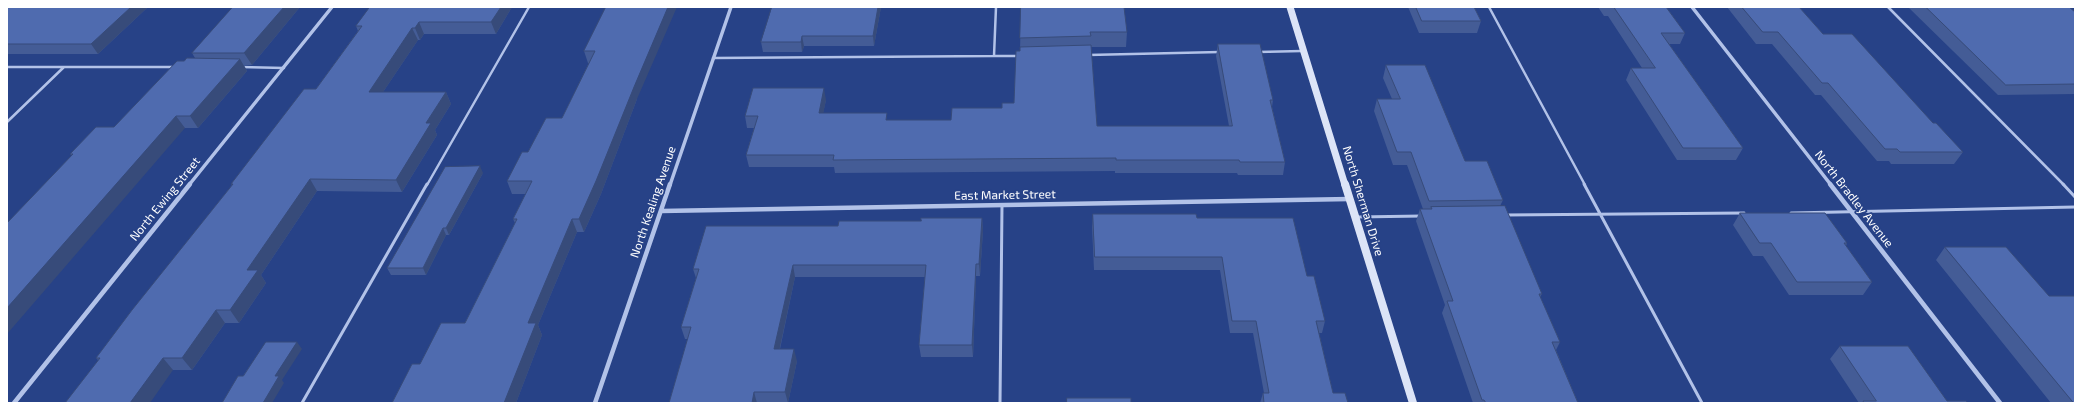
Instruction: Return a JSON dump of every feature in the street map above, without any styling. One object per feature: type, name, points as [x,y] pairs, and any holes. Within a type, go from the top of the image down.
[{"type":"main road","name":"North Sherman Drive","points":[[1290,7],[1413,403]]},
{"type":"street","name":"North Ewing Street","points":[[14,403],[332,7]]},
{"type":"street","name":"North Kealing Avenue","points":[[595,403],[731,7]]},
{"type":"street","name":"North Bradley Avenue","points":[[1692,7],[2000,403]]},
{"type":"street","name":"East Market Street","points":[[661,210],[1350,199]]},
{"type":"lane","points":[[302,403],[529,7]]},
{"type":"lane","points":[[994,56],[996,7]]},
{"type":"lane","points":[[1490,7],[1702,403]]},
{"type":"lane","points":[[1888,7],[2075,197]]},
{"type":"lane","points":[[1255,52],[1304,51]]},
{"type":"lane","points":[[1081,55],[1224,52]]},
{"type":"lane","points":[[713,58],[1026,56]]},
{"type":"lane","points":[[7,67],[181,67]]},
{"type":"lane","points":[[7,122],[64,67]]},
{"type":"lane","points":[[235,67],[284,68]]},
{"type":"lane","points":[[1000,403],[1002,205]]},
{"type":"lane","points":[[1788,213],[2075,207]]},
{"type":"lane","points":[[1499,215],[1749,213]]},
{"type":"lane","points":[[1356,217],[1428,216]]},
{"type":"building","points":[[7,7],[131,7],[91,44],[7,44]]},
{"type":"building","points":[[233,7],[284,7],[244,53],[192,53]]},
{"type":"building","points":[[370,7],[501,7],[491,22],[419,22],[415,28],[412,28],[369,92],[446,92],[426,123],[431,123],[396,180],[310,179],[247,270],[258,270],[230,310],[216,310],[182,358],[163,358],[130,403],[65,403],[100,358],[96,358],[132,310],[233,184],[231,184],[304,89],[316,89],[362,26],[356,26]]},
{"type":"building","points":[[606,7],[668,7],[596,181],[579,219],[572,219],[528,323],[536,323],[504,403],[392,403],[412,364],[420,364],[441,323],[465,323],[517,219],[513,219],[532,181],[507,181],[522,152],[528,152],[546,118],[562,118],[595,51],[584,51]]},
{"type":"building","points":[[772,7],[878,7],[873,36],[802,36],[801,42],[761,42]]},
{"type":"building","points":[[1021,7],[1124,7],[1127,32],[1090,32],[1091,36],[1020,38]]},
{"type":"building","points":[[1416,7],[1474,7],[1481,21],[1422,21]]},
{"type":"building","points":[[1614,7],[1666,7],[1685,33],[1661,33],[1743,148],[1683,148],[1631,68],[1655,68]]},
{"type":"building","points":[[1742,7],[1799,7],[1823,34],[1852,34],[1933,123],[1936,123],[1963,152],[1900,152],[1897,149],[1885,149],[1828,83],[1822,83],[1778,32],[1763,32]]},
{"type":"building","points":[[1926,7],[2069,7],[2075,12],[2075,84],[2006,85]]},
{"type":"building","points":[[1218,44],[1260,44],[1273,100],[1270,100],[1285,162],[1240,162],[1239,160],[1116,160],[1116,158],[833,160],[834,155],[746,155],[758,116],[745,116],[753,88],[824,88],[819,113],[887,113],[886,120],[951,120],[952,108],[1002,108],[1002,103],[1014,103],[1016,51],[1020,51],[1020,47],[1091,45],[1097,126],[1232,126]]},
{"type":"building","points":[[187,58],[240,59],[190,116],[176,116],[7,308],[7,223],[73,154],[70,154],[96,127],[114,127],[177,61],[184,61]]},
{"type":"building","points":[[1386,65],[1425,65],[1465,161],[1487,161],[1503,200],[1429,201],[1411,152],[1397,152],[1377,99],[1400,99]]},
{"type":"building","points":[[480,166],[446,228],[443,228],[423,268],[387,268],[445,167]]},
{"type":"building","points":[[1505,206],[1542,294],[1539,294],[1560,342],[1552,342],[1578,403],[1486,403],[1482,400],[1447,301],[1453,301],[1420,209],[1432,209],[1431,207]]},
{"type":"building","points":[[1740,213],[1825,213],[1847,243],[1844,243],[1872,282],[1797,282],[1771,243],[1760,243]]},
{"type":"building","points":[[1093,214],[1196,214],[1197,218],[1293,218],[1307,276],[1314,276],[1325,321],[1316,321],[1333,393],[1345,393],[1348,403],[1264,403],[1263,393],[1269,393],[1256,321],[1232,321],[1222,257],[1095,257]]},
{"type":"building","points":[[921,218],[982,218],[979,264],[976,264],[972,345],[919,345],[926,265],[793,265],[774,349],[794,349],[785,392],[754,392],[752,403],[669,403],[691,327],[681,327],[699,269],[693,269],[706,226],[838,226],[839,221],[921,221]]},
{"type":"building","points":[[1945,247],[2006,247],[2049,296],[2075,296],[2075,403],[2074,403]]},
{"type":"building","points":[[266,342],[297,342],[275,376],[279,376],[263,403],[222,403],[238,376],[243,376]]},
{"type":"building","points":[[1840,346],[1908,346],[1947,401],[1966,401],[1968,403],[1864,403],[1863,401],[1876,401]]},
{"type":"building","points":[[1067,398],[1131,398],[1131,403],[1067,403]]}]
